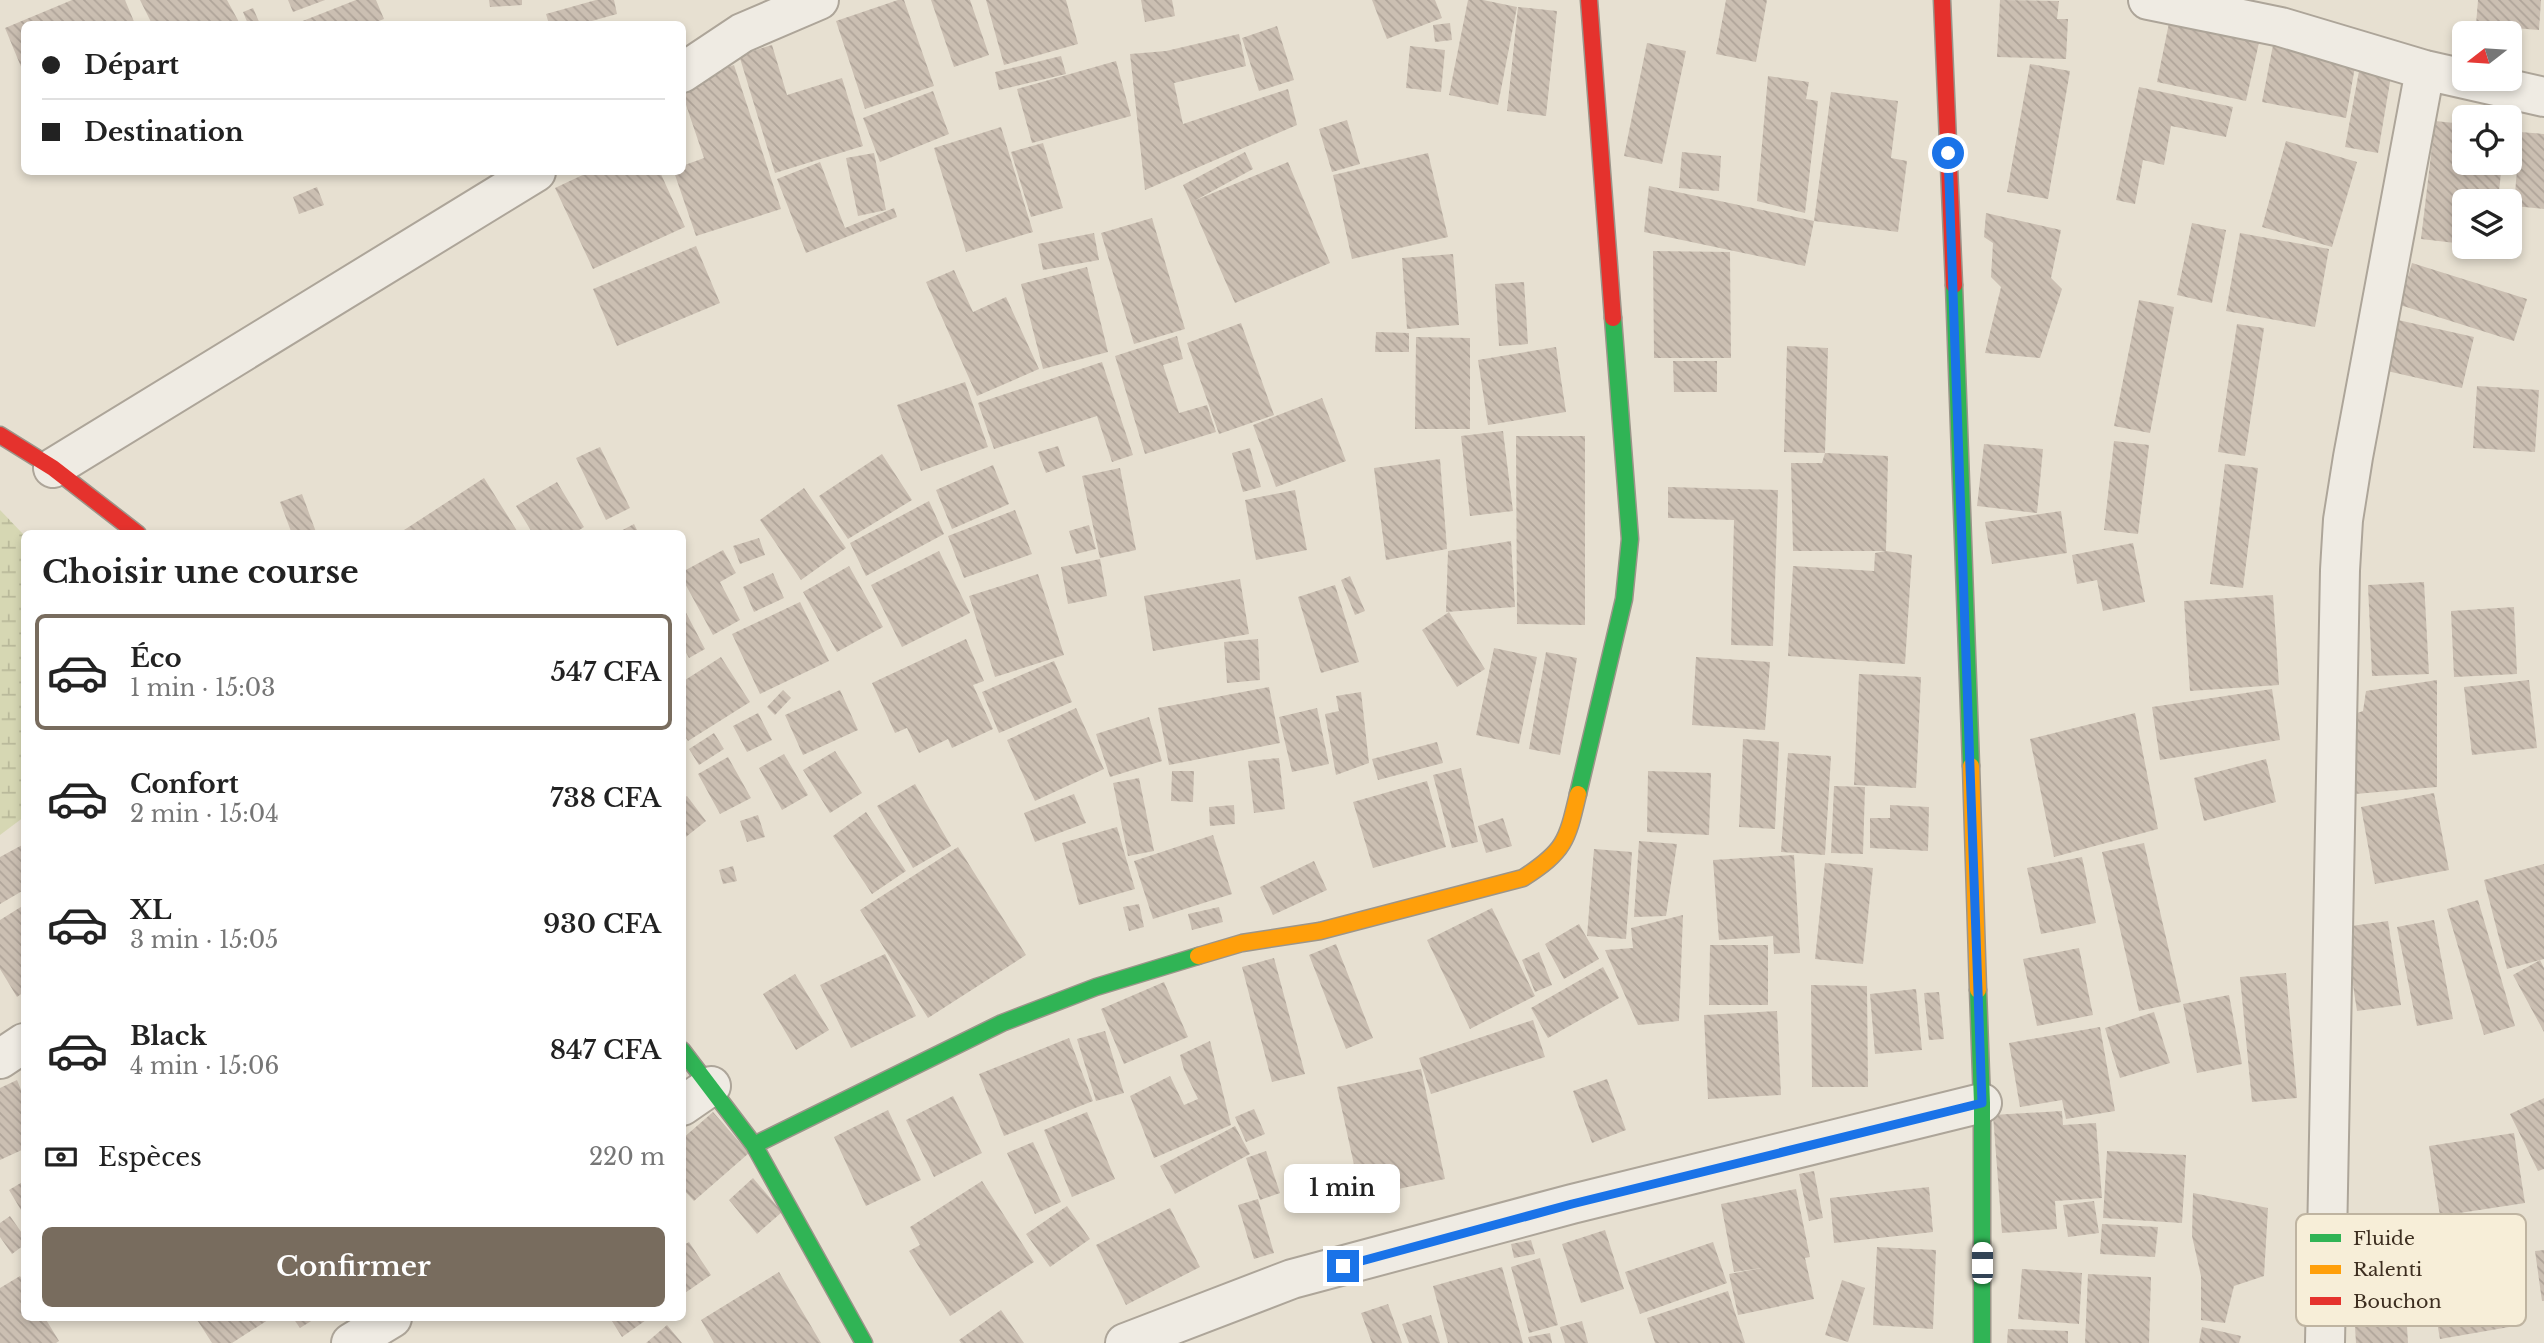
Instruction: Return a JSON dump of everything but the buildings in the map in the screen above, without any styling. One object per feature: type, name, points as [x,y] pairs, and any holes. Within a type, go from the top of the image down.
[{"type":"street","points":[[686,70],[742,33],[819,0]]},
{"type":"street","points":[[754,1145],[1002,1023],[1096,986],[1242,943],[1320,930],[1523,878],[1550,861],[1568,835],[1624,599],[1630,539],[1589,0]]},
{"type":"street","points":[[1942,0],[1956,323],[1982,1103],[1982,1343]]},
{"type":"street","points":[[2148,0],[2281,27],[2425,70],[2544,97]]},
{"type":"street","points":[[2327,1214],[2338,638],[2343,520],[2425,70]]},
{"type":"street","points":[[53,468],[531,175]]},
{"type":"street","points":[[0,435],[53,468],[133,530]]},
{"type":"street","points":[[0,1059],[21,1045]]},
{"type":"street","points":[[686,1062],[697,1096],[754,1145],[864,1343]]},
{"type":"street","points":[[1125,1343],[1292,1279],[1572,1204],[1982,1103]]},
{"type":"green space","points":[[0,510],[21,532],[21,819],[0,835]]},
{"type":"traffic: fast","points":[[1954,285],[1971,766]]},
{"type":"traffic: fast","points":[[1578,794],[1624,599],[1630,539],[1613,318]]},
{"type":"traffic: fast","points":[[754,1145],[1002,1023],[1096,987],[1198,956]]},
{"type":"traffic: fast","points":[[1978,990],[1982,1103],[1982,1343]]},
{"type":"traffic: fast","points":[[686,1055],[754,1145],[864,1343]]},
{"type":"traffic: slow","points":[[1971,766],[1978,990]]},
{"type":"traffic: slow","points":[[1198,956],[1242,943],[1320,931],[1523,878],[1548,860],[1562,844],[1571,823],[1578,794]]},
{"type":"traffic: jam","points":[[1589,0],[1613,318]]},
{"type":"traffic: jam","points":[[1942,0],[1954,285]]},
{"type":"traffic: jam","points":[[0,435],[53,468],[133,530]]},
{"type":"route","points":[[1343,1266],[1572,1204],[1982,1103],[1948,153]]}]
